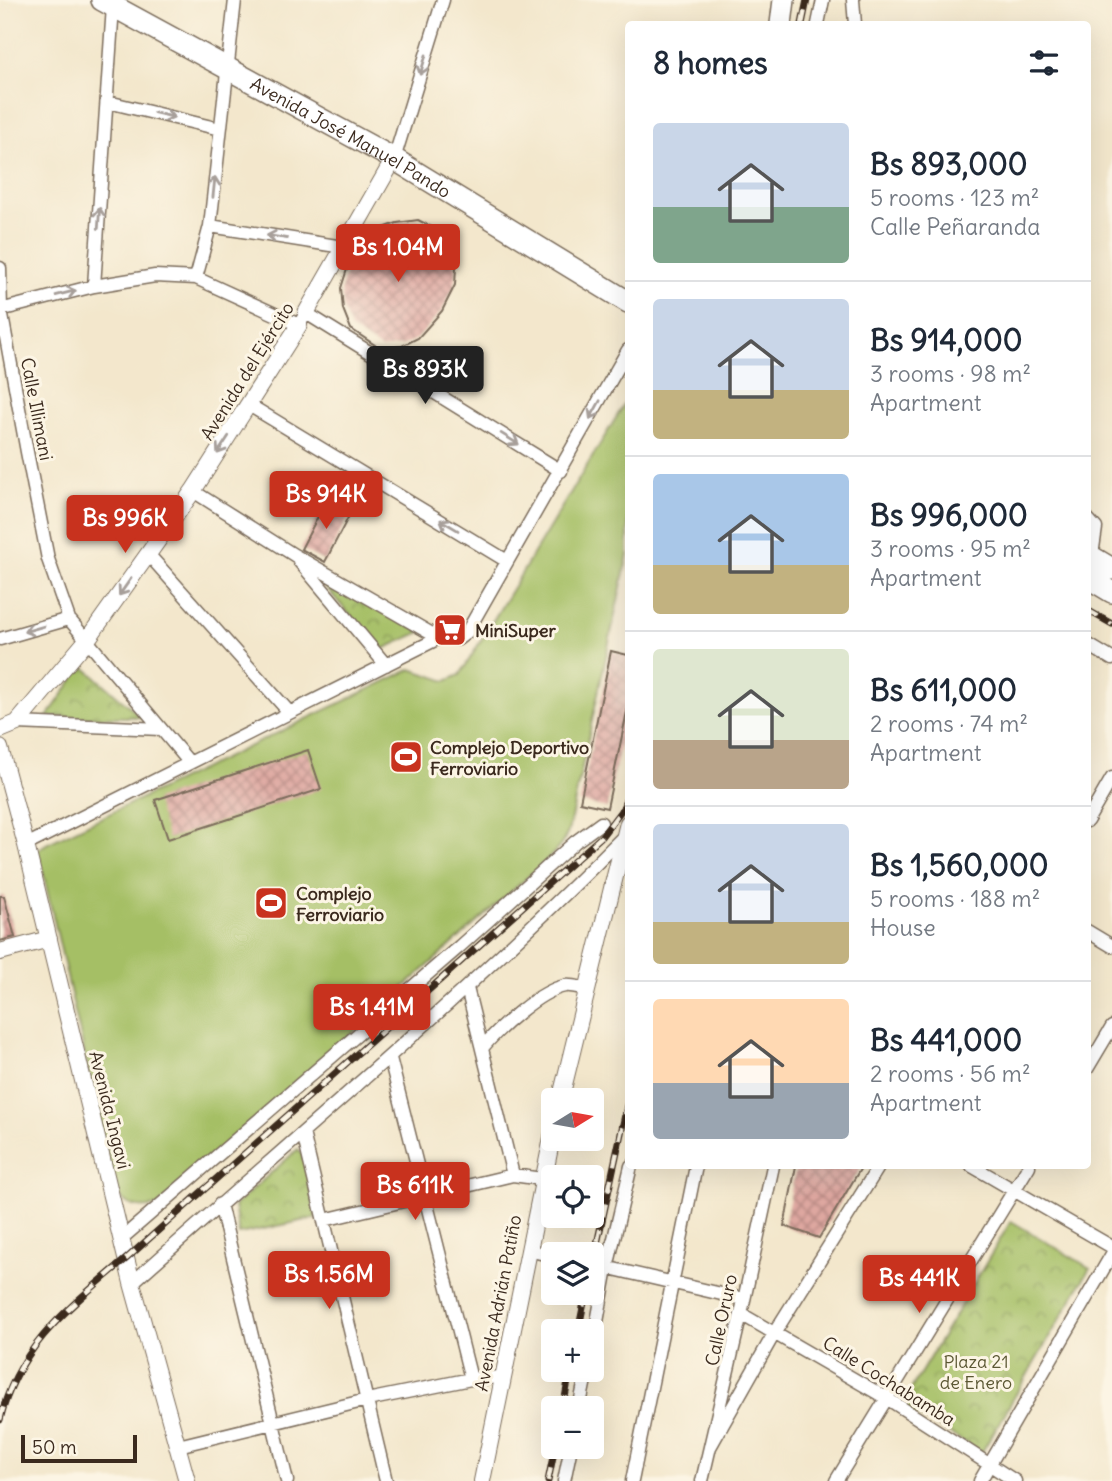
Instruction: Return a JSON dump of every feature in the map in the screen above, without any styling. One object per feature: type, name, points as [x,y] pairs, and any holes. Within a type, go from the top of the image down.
[{"type":"main road","points":[[781,21],[784,0]]},
{"type":"main road","name":"Avenida José Manuel Pando","points":[[108,3],[394,159],[625,300]]},
{"type":"main road","points":[[1091,566],[1112,569]]},
{"type":"main road","points":[[1091,568],[1112,592]]},
{"type":"street","points":[[196,278],[210,226],[225,68],[235,0]]},
{"type":"street","name":"Avenida del Ejército","points":[[17,723],[88,640],[193,491],[302,319],[394,159],[443,0]]},
{"type":"street","points":[[819,21],[823,0]]},
{"type":"street","points":[[853,0],[855,21]]},
{"type":"street","points":[[94,286],[108,102],[108,3]]},
{"type":"street","points":[[108,102],[220,129]]},
{"type":"street","points":[[210,226],[343,247]]},
{"type":"street","name":"Calle Illimani","points":[[0,268],[0,310],[48,559],[69,619],[188,762]]},
{"type":"street","points":[[0,310],[94,286],[155,276],[196,278],[302,319],[561,471]]},
{"type":"street","points":[[193,491],[294,555],[439,638],[458,639],[467,632],[625,355]]},
{"type":"street","points":[[249,405],[507,561]]},
{"type":"street","points":[[1091,522],[1096,528],[1091,551]]},
{"type":"street","points":[[148,554],[289,712]]},
{"type":"street","points":[[294,555],[386,665]]},
{"type":"street","points":[[0,639],[69,619]]},
{"type":"street","points":[[26,845],[439,638]]},
{"type":"street","points":[[1091,646],[1112,659]]},
{"type":"street","points":[[0,730],[17,723],[161,729]]},
{"type":"street","name":"Avenida Ingavi","points":[[0,748],[132,1283],[187,1481]]},
{"type":"street","points":[[1091,814],[1112,778]]},
{"type":"street","points":[[121,1239],[460,946],[575,842],[601,823]]},
{"type":"street","points":[[132,1283],[467,988],[625,832]]},
{"type":"street","points":[[564,1088],[625,838]]},
{"type":"street","points":[[1091,933],[1112,946]]},
{"type":"street","points":[[0,952],[49,939]]},
{"type":"street","points":[[482,1048],[502,1025],[553,989],[568,985],[587,989]]},
{"type":"street","points":[[467,988],[513,1175]]},
{"type":"street","points":[[1091,1062],[1112,1027]]},
{"type":"street","points":[[390,1058],[471,1379]]},
{"type":"street","points":[[303,1133],[386,1481]]},
{"type":"street","points":[[598,1319],[630,1169]]},
{"type":"street","points":[[632,1481],[695,1169]]},
{"type":"street","name":"Calle Oruro","points":[[702,1481],[772,1169]]},
{"type":"street","points":[[710,1447],[775,1332],[877,1169]]},
{"type":"street","points":[[977,1169],[1112,1247]]},
{"type":"street","points":[[836,1481],[1027,1169]]},
{"type":"street","points":[[324,1220],[513,1175],[541,1179]]},
{"type":"street","name":"Avenida Adrián Patiño","points":[[482,1481],[541,1184]]},
{"type":"street","points":[[220,1204],[287,1481]]},
{"type":"street","points":[[528,1250],[541,1253]]},
{"type":"street","points":[[980,1481],[1112,1254]]},
{"type":"street","points":[[604,1267],[743,1299]]},
{"type":"street","name":"Calle Cochabamba","points":[[741,1314],[888,1399],[1015,1481]]},
{"type":"street","points":[[178,1446],[367,1400],[471,1379],[504,1377]]},
{"type":"street","points":[[564,1481],[569,1459]]},
{"type":"green space","name":"Complejo Deportivo Ferroviario","points":[[625,403],[625,569],[568,832],[561,845],[158,1206],[140,1207],[129,1204],[116,1191],[38,850],[411,669],[446,681],[460,675]]},
{"type":"green space","points":[[312,572],[421,632],[381,650]]},
{"type":"green space","points":[[83,666],[142,717],[47,717]]},
{"type":"green space","points":[[298,1149],[304,1157],[316,1218],[239,1234],[234,1206]]},
{"type":"green space","name":"Plaza 21 de Enero","points":[[1011,1221],[1090,1268],[982,1452],[901,1406]]},
{"type":"building","points":[[418,220],[434,228],[449,243],[456,267],[455,285],[442,311],[418,338],[402,346],[381,349],[351,329],[343,309],[341,288],[350,260],[364,242],[381,229]]},
{"type":"building","points":[[326,501],[350,514],[325,562],[301,549]]},
{"type":"building","points":[[611,651],[625,654],[625,721],[607,808],[580,802]]},
{"type":"building","points":[[308,750],[321,789],[168,839],[155,800]]},
{"type":"building","points":[[0,896],[4,896],[15,937],[0,941]]},
{"type":"building","points":[[795,1169],[860,1169],[819,1238],[784,1226]]},
{"type":"railway","points":[[803,21],[807,0]]},
{"type":"railway","points":[[1091,612],[1112,624]]},
{"type":"railway","points":[[0,1420],[19,1370],[33,1349],[66,1311],[601,837],[625,803]]},
{"type":"railway","points":[[597,1242],[625,1115]]},
{"type":"railway","points":[[581,1319],[584,1305]]},
{"type":"railway","points":[[565,1396],[568,1382]]},
{"type":"railway","points":[[548,1481],[553,1459]]},
{"type":"place","name":"MiniSuper","points":[[450,630]]},
{"type":"place","name":"Complejo Deportivo Ferroviario","points":[[406,757]]},
{"type":"place","name":"Complejo Ferroviario","points":[[271,903]]}]
